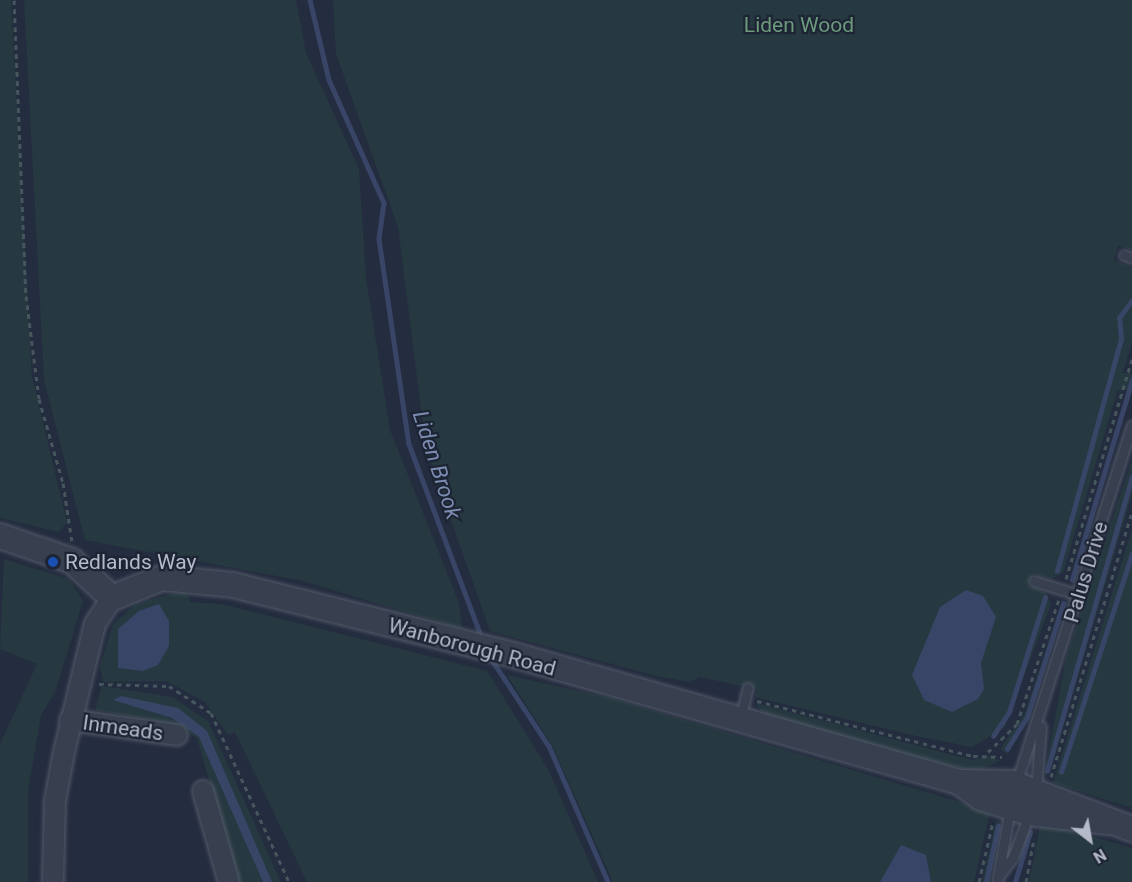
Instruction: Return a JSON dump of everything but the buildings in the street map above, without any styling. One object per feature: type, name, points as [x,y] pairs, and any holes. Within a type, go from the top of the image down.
[{"type":"street","points":[[0,536],[72,561],[112,598],[95,624],[70,720],[56,801],[53,882]]},
{"type":"street","name":"Wanborough Road","points":[[112,598],[162,578],[208,580],[506,653],[958,782],[1034,785],[1108,822],[1132,829]]},
{"type":"street","name":"Inmeads","points":[[70,720],[177,735]]},
{"type":"street","name":"Wanborough Road","points":[[958,782],[1018,816],[1108,822]]},
{"type":"street","name":"Palus Drive","points":[[1018,816],[1034,785]]},
{"type":"street","points":[[203,791],[229,882]]},
{"type":"lane","name":"Palus Drive","points":[[1034,785],[1041,721],[1132,425]]},
{"type":"lane","points":[[1034,581],[1079,595]]},
{"type":"lane","points":[[739,721],[747,693]]},
{"type":"lane","name":"Palus Drive","points":[[1034,785],[1041,721]]},
{"type":"lane","name":"Palus Drive","points":[[998,879],[1013,856],[1018,816]]},
{"type":"lane","name":"Palus Drive","points":[[998,879],[1018,816]]},
{"type":"path","points":[[14,0],[26,296],[39,399],[72,531]]},
{"type":"path","points":[[747,693],[973,756],[988,752],[1017,724],[1062,590],[1132,359]]},
{"type":"path","points":[[1034,785],[1132,512]]},
{"type":"path","points":[[79,683],[169,686],[200,702],[230,748],[288,882]]},
{"type":"path","points":[[988,752],[1002,757]]},
{"type":"path","points":[[979,882],[1018,816]]},
{"type":"path","points":[[1018,816],[1026,882]]},
{"type":"green space","points":[[0,0],[11,0],[32,377],[67,522],[59,532],[0,518]]},
{"type":"green space","points":[[24,0],[296,0],[306,53],[359,169],[366,278],[390,430],[459,603],[462,629],[303,581],[85,540],[44,380]]},
{"type":"green space","name":"Liden Wood","points":[[333,0],[1132,0],[1132,251],[1118,245],[1114,260],[1132,267],[1132,342],[1063,573],[1051,579],[1033,574],[1029,585],[1046,592],[1051,604],[1005,727],[972,747],[916,736],[755,697],[757,689],[700,677],[690,682],[656,676],[490,631],[426,449],[398,227],[336,54]]},
{"type":"green space","points":[[913,373],[1132,373],[1132,390],[913,390]]},
{"type":"green space","points":[[1132,460],[1132,494],[1049,774],[1045,772],[1066,657]]},
{"type":"green space","points":[[1132,529],[1132,808],[1053,783]]},
{"type":"green space","points":[[4,559],[69,579],[83,601],[55,692],[41,715],[28,791],[28,882],[0,882],[0,744],[37,664],[0,649]]},
{"type":"green space","points":[[175,593],[187,594],[191,602],[222,604],[487,671],[549,771],[598,882],[307,882],[235,732],[228,735],[205,702],[166,681],[103,682],[100,666],[113,624],[136,604]]},
{"type":"green space","points":[[1062,600],[1067,602],[1030,715],[1007,754],[1000,749],[1025,713]]},
{"type":"green space","points":[[507,675],[611,698],[990,811],[974,882],[613,882],[552,745]]},
{"type":"green space","points":[[102,686],[172,697],[208,721],[281,882],[238,882],[197,738],[168,723],[95,710]]},
{"type":"green space","points":[[755,703],[972,760],[989,756],[1000,761],[977,771],[954,767],[765,715]]},
{"type":"green space","points":[[996,821],[1001,823],[990,882],[982,882]]},
{"type":"green space","points":[[1041,821],[1132,848],[1132,882],[1029,882]]},
{"type":"water","points":[[966,590],[983,596],[996,617],[981,663],[984,689],[978,699],[952,712],[924,700],[912,675],[940,607]]},
{"type":"water","points":[[159,604],[169,621],[169,646],[158,665],[143,671],[118,668],[118,629],[139,611]]},
{"type":"water","points":[[121,696],[178,708],[207,731],[272,882],[263,882],[199,737],[172,718],[113,700]]},
{"type":"water","points":[[901,845],[926,855],[931,882],[880,882]]},
{"type":"waterway","name":"Liden Brook","points":[[310,0],[329,80],[384,203],[379,239],[409,444],[482,638]]},
{"type":"waterway","points":[[1057,571],[1121,339],[1119,318],[1132,300]]},
{"type":"waterway","points":[[1072,580],[1132,380]]},
{"type":"waterway","points":[[1047,771],[1132,477]]},
{"type":"waterway","points":[[1061,772],[1132,553]]},
{"type":"waterway","points":[[993,736],[1009,712],[1045,598]]},
{"type":"waterway","points":[[1007,749],[1027,717],[1063,604]]},
{"type":"waterway","name":"Liden Brook","points":[[490,657],[549,746],[608,882]]},
{"type":"waterway","points":[[986,882],[998,826]]},
{"type":"waterway","points":[[1015,882],[1030,832]]},
{"type":"place","name":"Redlands Way","points":[[53,562]]}]
